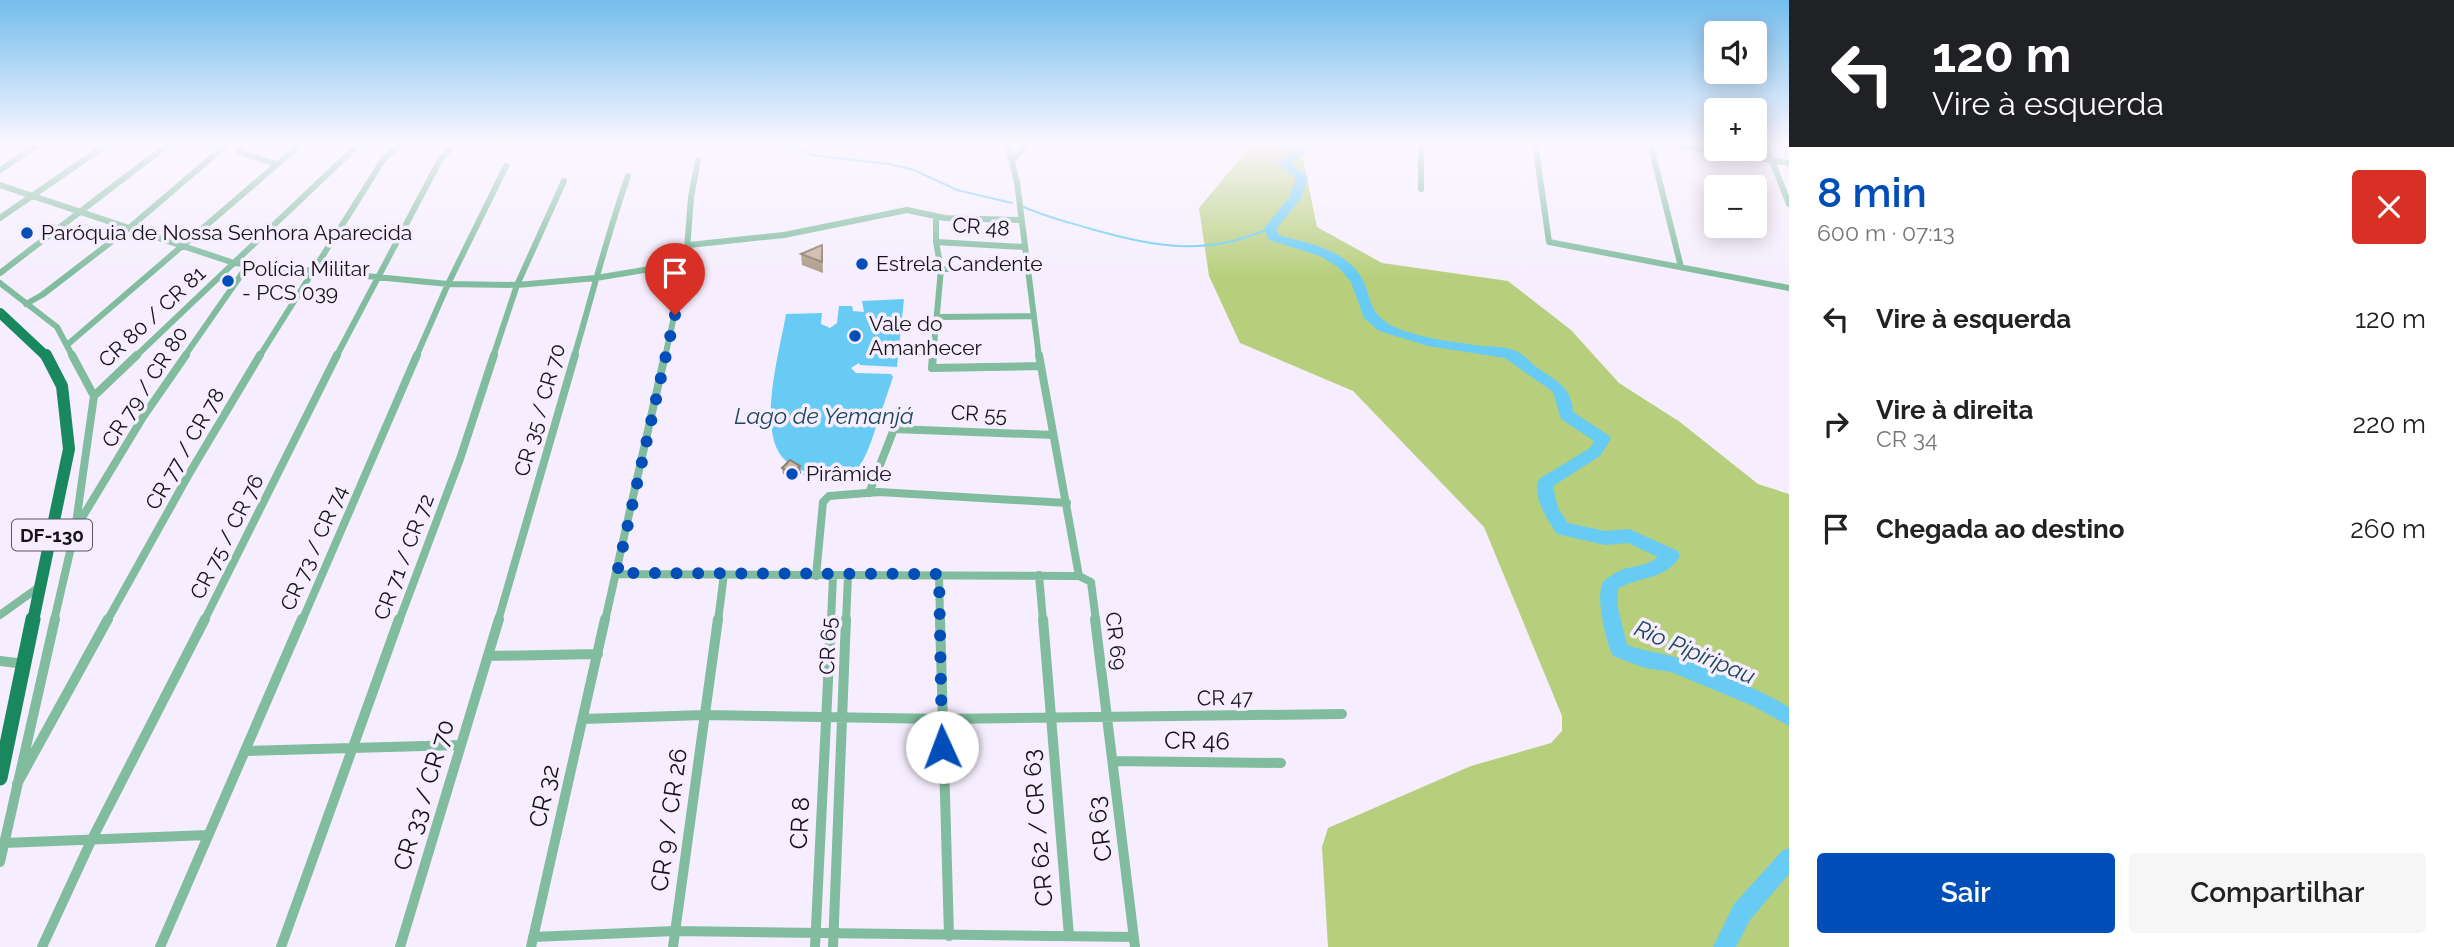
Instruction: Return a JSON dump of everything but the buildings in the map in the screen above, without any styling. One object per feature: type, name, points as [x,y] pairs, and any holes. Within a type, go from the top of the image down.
[{"type":"main road","name":"DF-130","points":[[0,313],[31,338],[54,364],[68,404],[69,449],[0,778]]},
{"type":"street","points":[[6,187],[180,247],[248,265],[448,284],[516,285],[596,278],[686,263]]},
{"type":"street","points":[[0,218],[44,187]]},
{"type":"street","points":[[0,273],[112,187]]},
{"type":"street","points":[[26,304],[42,295],[128,229],[177,187]]},
{"type":"street","points":[[67,345],[249,187]]},
{"type":"street","name":"CR 80 / CR 81","points":[[94,396],[314,187]]},
{"type":"street","name":"CR 77 / CR 78","points":[[18,784],[189,474],[311,271],[365,187]]},
{"type":"street","name":"CR 75 / CR 76","points":[[42,947],[90,841],[426,187]]},
{"type":"street","name":"CR 73 / CR 74","points":[[160,947],[448,284],[496,187]]},
{"type":"street","name":"CR 71 / CR 72","points":[[281,947],[351,747],[460,459],[516,285],[561,187]]},
{"type":"street","name":"CR 35 / CR 70","points":[[488,656],[605,240],[624,187]]},
{"type":"street","name":"CR 32","points":[[532,942],[686,263],[693,187]]},
{"type":"street","points":[[617,573],[1079,576],[1041,366],[1017,187]]},
{"type":"street","points":[[1541,187],[1549,242],[1789,288]]},
{"type":"street","points":[[1661,187],[1681,267]]},
{"type":"street","points":[[1782,187],[1789,204]]},
{"type":"street","points":[[689,245],[784,235],[907,210],[936,216],[1020,220]]},
{"type":"street","points":[[936,216],[936,242],[941,269],[932,368],[1041,366]]},
{"type":"street","name":"CR 48","points":[[936,242],[1024,247]]},
{"type":"street","name":"CR 79 / CR 80","points":[[75,530],[143,416],[248,265]]},
{"type":"street","points":[[941,269],[1027,269]]},
{"type":"street","points":[[0,283],[57,327],[94,396],[75,530],[0,862]]},
{"type":"street","points":[[938,317],[1034,316]]},
{"type":"street","name":"CR 55","points":[[869,493],[892,432],[904,428],[1053,435]]},
{"type":"street","points":[[80,490],[101,486]]},
{"type":"street","points":[[816,576],[826,498],[869,493],[1067,503]]},
{"type":"street","name":"CR 9 / CR 26","points":[[673,947],[724,574]]},
{"type":"street","points":[[939,574],[948,936]]},
{"type":"street","name":"CR 62 / CR 63","points":[[1039,575],[1069,936]]},
{"type":"street","name":"CR 8","points":[[815,947],[833,576]]},
{"type":"street","name":"CR 65","points":[[833,947],[848,576]]},
{"type":"street","name":"CR 69","points":[[1079,576],[1091,582],[1108,717]]},
{"type":"street","points":[[0,615],[41,585]]},
{"type":"street","points":[[488,656],[598,654]]},
{"type":"street","name":"CR 33 / CR 70","points":[[400,947],[488,656]]},
{"type":"street","points":[[0,661],[26,664]]},
{"type":"street","name":"CR 47","points":[[583,719],[704,715],[941,719],[1342,714]]},
{"type":"street","name":"CR 63","points":[[1108,717],[1134,942]]},
{"type":"street","points":[[245,751],[460,746]]},
{"type":"street","name":"CR 46","points":[[1113,761],[1281,763]]},
{"type":"street","points":[[4,843],[208,835]]},
{"type":"street","points":[[532,942],[675,931],[1069,936],[1134,942]]},
{"type":"green space","points":[[1216,187],[1309,187],[1317,227],[1382,263],[1508,281],[1571,330],[1619,383],[1680,422],[1758,484],[1789,494],[1789,947],[1328,947],[1322,847],[1328,828],[1471,766],[1551,743],[1562,731],[1562,716],[1484,527],[1353,391],[1240,343],[1209,276],[1199,208]]},
{"type":"water","name":"Lago de Yemanjá","points":[[904,299],[897,367],[859,363],[851,368],[856,373],[891,374],[893,377],[865,457],[852,473],[844,477],[833,479],[803,475],[805,472],[788,463],[777,448],[772,432],[772,391],[786,314],[822,313],[821,324],[830,328],[837,323],[839,306],[852,306],[853,311],[864,312],[862,301]]},
{"type":"waterway","points":[[951,187],[1012,203]]},
{"type":"waterway","name":"Rio Pipiripau","points":[[1300,187],[1286,211],[1270,228],[1273,237],[1325,254],[1343,264],[1357,282],[1369,315],[1374,321],[1399,334],[1428,342],[1513,355],[1531,371],[1558,388],[1564,399],[1566,415],[1603,439],[1595,452],[1545,483],[1550,509],[1563,529],[1605,538],[1629,536],[1672,556],[1650,572],[1623,577],[1610,586],[1609,608],[1619,650],[1645,660],[1672,664],[1760,700],[1789,717]]},
{"type":"waterway","points":[[1024,207],[1137,241],[1181,246],[1224,243],[1270,228]]},
{"type":"waterway","name":"Rio Pipiripau","points":[[1724,947],[1742,912],[1789,858]]},
{"type":"place","name":"Paróquia de Nossa Senhora Aparecida","points":[[27,233]]},
{"type":"place","name":"Estrela Candente","points":[[862,264]]},
{"type":"place","name":"Polícia Militar - PCS 039","points":[[228,281]]},
{"type":"place","name":"Vale do Amanhecer","points":[[855,336]]},
{"type":"place","name":"Pirâmide","points":[[792,474]]},
{"type":"route","points":[[675,315],[617,573],[833,576],[939,574],[942,747]]}]
